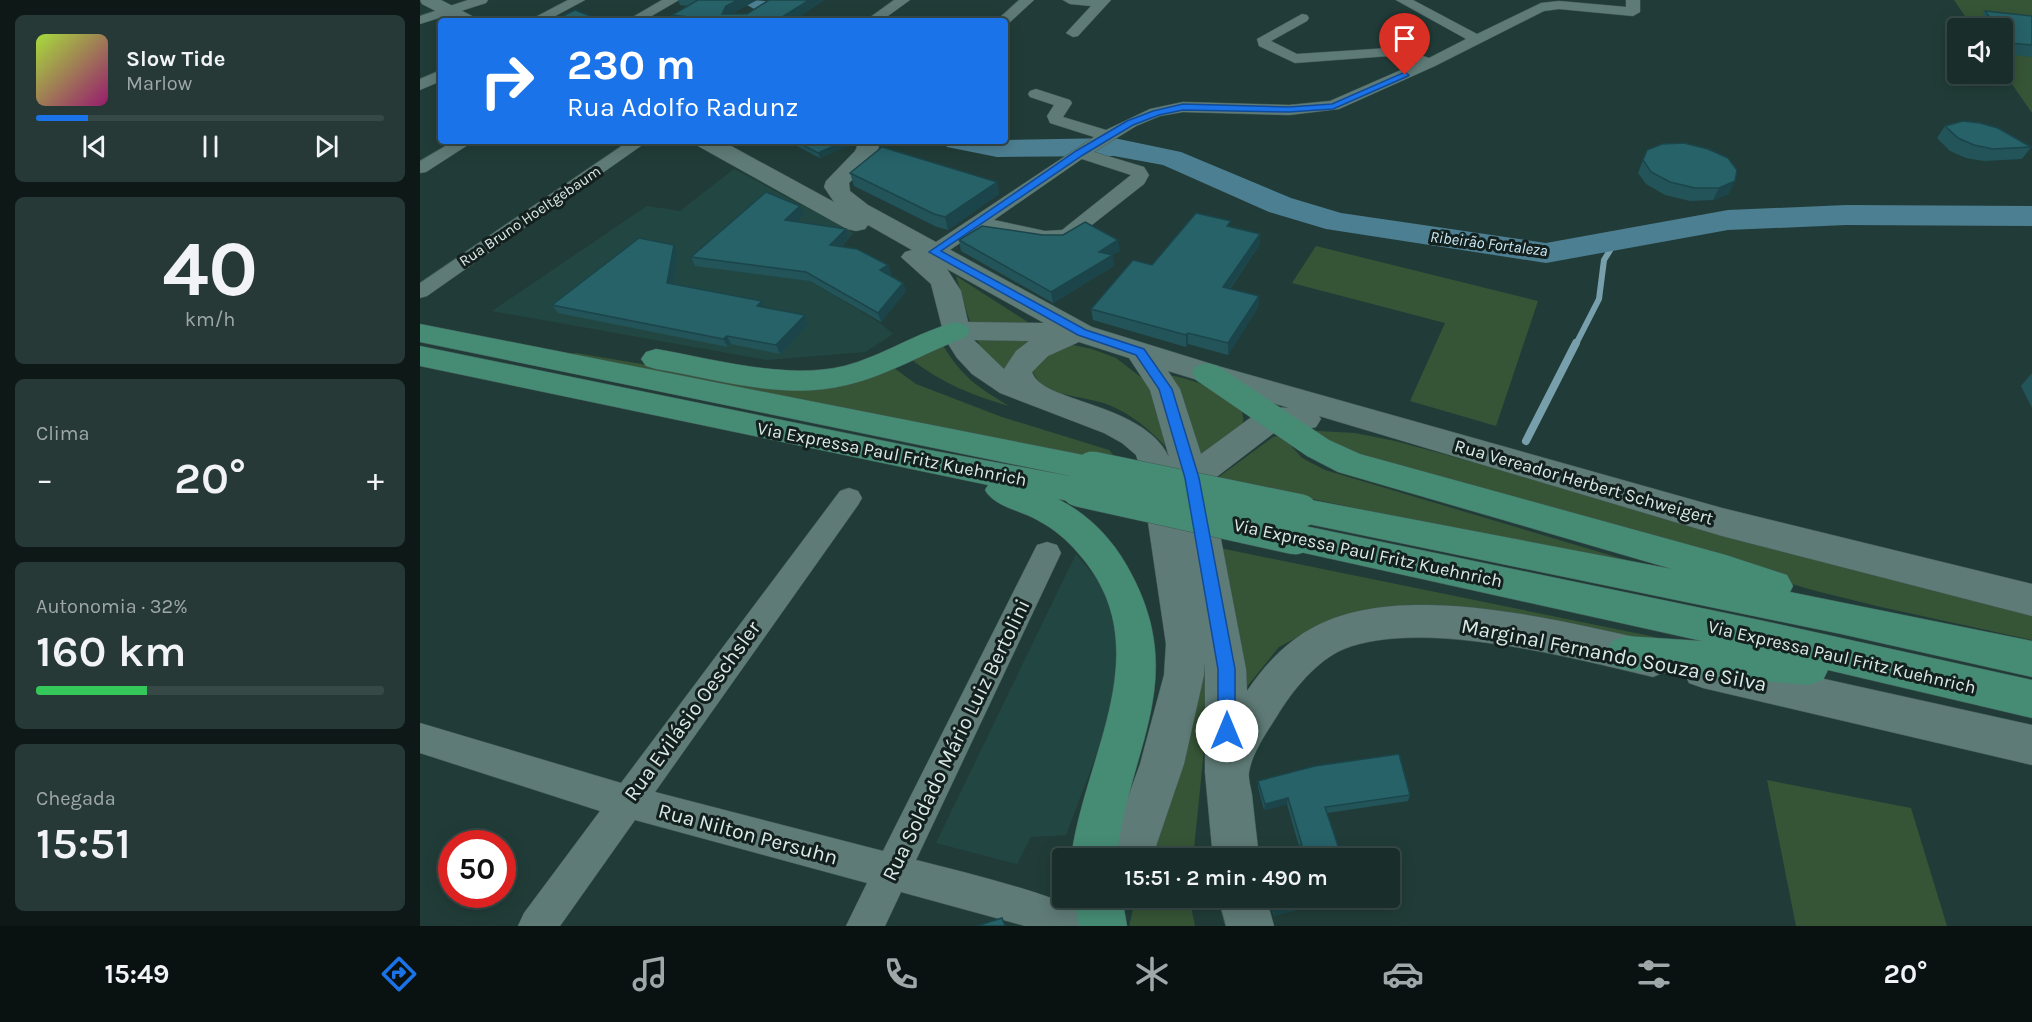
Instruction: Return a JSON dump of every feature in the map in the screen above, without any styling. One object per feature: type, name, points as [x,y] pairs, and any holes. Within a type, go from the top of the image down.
[{"type":"main road","points":[[428,0],[462,18]]},
{"type":"main road","points":[[712,144],[932,267],[949,291],[956,332],[975,361],[998,378],[1041,398],[1103,420],[1134,436],[1149,448],[1157,468],[1186,644],[1184,675],[1162,764],[1133,848]]},
{"type":"main road","points":[[866,144],[868,147],[865,154],[850,167],[836,187],[840,195],[859,210],[1082,333]]},
{"type":"main road","points":[[781,181],[826,176],[850,167]]},
{"type":"main road","points":[[420,319],[488,333],[789,380],[841,377],[869,369],[911,348],[956,332],[1082,333]]},
{"type":"main road","name":"Via Expressa Paul Fritz Kuehnrich","points":[[420,333],[1298,524],[1753,636],[2032,699]]},
{"type":"main road","points":[[1041,398],[1020,383],[1017,372],[1023,359],[1033,350],[1082,333]]},
{"type":"main road","name":"Rua Vereador Herbert Schweigert","points":[[1082,333],[1207,373],[1722,522],[2032,600]]},
{"type":"main road","points":[[1140,352],[1165,389],[1192,478],[1226,669],[1227,773],[1235,848]]},
{"type":"main road","name":"Via Expressa Paul Fritz Kuehnrich","points":[[420,356],[924,461],[1085,479]]},
{"type":"main road","points":[[1207,373],[1318,448],[1350,463],[1726,570],[1786,590],[1841,618]]},
{"type":"main road","points":[[1192,478],[1272,418],[1374,420]]},
{"type":"main road","points":[[924,461],[1024,498],[1049,510],[1077,529],[1102,557],[1120,585],[1134,627],[1137,668],[1129,719],[1095,833],[1094,848]]},
{"type":"main road","name":"Via Expressa Paul Fritz Kuehnrich","points":[[1298,524],[1841,618],[2032,659]]},
{"type":"main road","name":"Marginal Fernando Souza e Silva","points":[[1227,773],[1241,737],[1259,705],[1280,677],[1300,657],[1332,637],[1371,626],[1423,621],[1480,625],[1626,653],[2032,745]]},
{"type":"main road","points":[[1626,653],[1773,663],[1981,688]]},
{"type":"main road","points":[[1100,908],[1103,926]]},
{"type":"main road","points":[[1108,926],[1114,908]]},
{"type":"main road","points":[[1245,908],[1250,926]]},
{"type":"street","points":[[420,20],[451,12],[481,0]]},
{"type":"street","points":[[541,18],[578,0]]},
{"type":"street","points":[[639,18],[672,0]]},
{"type":"street","points":[[877,18],[903,0]]},
{"type":"street","points":[[1006,18],[1027,0]]},
{"type":"street","points":[[1070,0],[1102,1]]},
{"type":"street","points":[[1403,0],[1477,39]]},
{"type":"street","points":[[1073,33],[1102,1]]},
{"type":"street","points":[[934,252],[1093,145],[1148,116],[1183,107],[1289,110],[1333,106],[1430,63],[1541,7],[1583,4],[1633,6]]},
{"type":"street","points":[[1302,18],[1264,39],[1264,43],[1295,59],[1389,52],[1406,54],[1430,63]]},
{"type":"street","points":[[420,85],[438,76]]},
{"type":"street","points":[[979,222],[1045,237],[1067,235],[1138,180],[1140,175],[1138,171],[1110,161],[1093,145],[1056,120],[1055,116],[1064,103],[1036,94]]},
{"type":"street","points":[[420,168],[461,144]]},
{"type":"street","name":"Rua Bruno Hoeltgebaum","points":[[420,292],[636,144]]},
{"type":"street","name":"Rua Evilásio Oeschsler","points":[[537,926],[849,498]]},
{"type":"street","name":"Rua Soldado Mário Luiz Bertolini","points":[[865,926],[1047,553]]},
{"type":"street","name":"Rua Nilton Persuhn","points":[[420,738],[626,802],[1019,905],[1077,926]]},
{"type":"shaded area","points":[[734,169],[854,233],[810,281],[880,323],[893,334],[865,352],[767,360],[492,311],[647,206],[680,211]]},
{"type":"shaded area","points":[[1076,554],[1101,584],[1120,639],[1118,697],[1066,835],[1031,837],[1017,864],[936,843]]},
{"type":"green space","points":[[1954,0],[2032,0],[2032,113],[2012,84],[2013,18],[1966,18]]},
{"type":"green space","points":[[1316,246],[1538,301],[1496,426],[1410,401],[1445,323],[1292,283]]},
{"type":"green space","points":[[956,276],[1037,328],[972,329]]},
{"type":"green space","points":[[1041,339],[1004,370],[983,352],[977,340]]},
{"type":"green space","points":[[1073,345],[1116,358],[1147,382],[1160,414],[1165,446],[1139,422],[1125,413],[1109,405],[1053,390],[1036,378],[1032,369],[1059,346]]},
{"type":"green space","points":[[944,347],[958,367],[972,381],[1009,406],[958,388],[912,360],[933,348]]},
{"type":"green space","points":[[571,354],[755,383],[894,368],[916,384],[1002,417],[1109,450],[1124,468]]},
{"type":"green space","points":[[1169,375],[1208,386],[1234,401],[1242,411],[1243,422],[1236,434],[1223,445],[1196,459]]},
{"type":"green space","points":[[1300,430],[1355,433],[1395,441],[2032,614],[2032,640],[1816,591],[1365,460]]},
{"type":"green space","points":[[1279,436],[1286,440],[1302,458],[1325,470],[1673,574],[1216,479],[1273,437]]},
{"type":"green space","points":[[1220,548],[1655,637],[1652,644],[1454,609],[1406,605],[1359,613],[1309,631],[1279,647],[1245,689]]},
{"type":"green space","points":[[1200,630],[1211,680],[1194,848],[1148,848]]},
{"type":"green space","points":[[1767,780],[1911,808],[1947,926],[1796,926]]},
{"type":"green space","points":[[1133,908],[1191,908],[1195,926],[1129,926]]},
{"type":"building","points":[[698,0],[738,0],[726,6],[722,14],[747,14],[769,0],[809,0],[781,18],[697,18],[672,15]]},
{"type":"building","points":[[575,10],[595,18],[559,18]]},
{"type":"building","points":[[1985,11],[2032,16],[2032,45],[2013,43],[2013,18],[1990,18]]},
{"type":"building","points":[[1963,121],[1998,128],[2031,147],[1993,149],[1974,145],[1958,138],[1945,126]]},
{"type":"building","points":[[1684,143],[1708,149],[1728,158],[1737,170],[1735,181],[1719,188],[1695,188],[1670,182],[1651,172],[1643,160],[1647,150],[1662,144]]},
{"type":"building","points":[[801,144],[838,144],[818,153]]},
{"type":"building","points":[[882,147],[997,182],[945,217],[934,214],[850,173]]},
{"type":"building","points":[[766,192],[800,206],[785,220],[846,229],[830,245],[857,249],[888,265],[880,270],[903,283],[878,313],[806,272],[691,257]]},
{"type":"building","points":[[1196,213],[1231,221],[1227,226],[1260,234],[1223,287],[1259,296],[1228,343],[1188,333],[1186,335],[1091,309],[1133,260],[1152,265]]},
{"type":"building","points":[[1085,222],[1118,240],[1099,252],[1113,255],[1051,292],[959,240],[982,226],[1043,235],[1063,235]]},
{"type":"building","points":[[639,238],[674,245],[667,283],[762,301],[757,306],[805,315],[776,345],[727,336],[723,339],[552,305]]},
{"type":"building","points":[[1399,754],[1410,795],[1325,807],[1339,848],[1292,848],[1302,845],[1288,798],[1265,804],[1258,781],[1315,766]]},
{"type":"building","points":[[1002,918],[1005,926],[977,926]]},
{"type":"waterway","name":"Ribeirão Fortaleza","points":[[755,0],[788,18]]},
{"type":"waterway","name":"Ribeirão Fortaleza","points":[[974,144],[997,148],[1114,147],[1171,158],[1280,205],[1338,222],[1546,253],[1728,220],[1846,215],[2032,216]]},
{"type":"waterway","points":[[1576,344],[1599,299],[1604,260],[1617,239]]},
{"type":"waterway","points":[[1526,441],[1576,343]]},
{"type":"route","points":[[1227,731],[1226,669],[1192,478],[1165,389],[1140,352],[1082,333],[934,252],[1080,153],[1130,123],[1156,112],[1183,107],[1289,110],[1333,106],[1405,75]]}]
